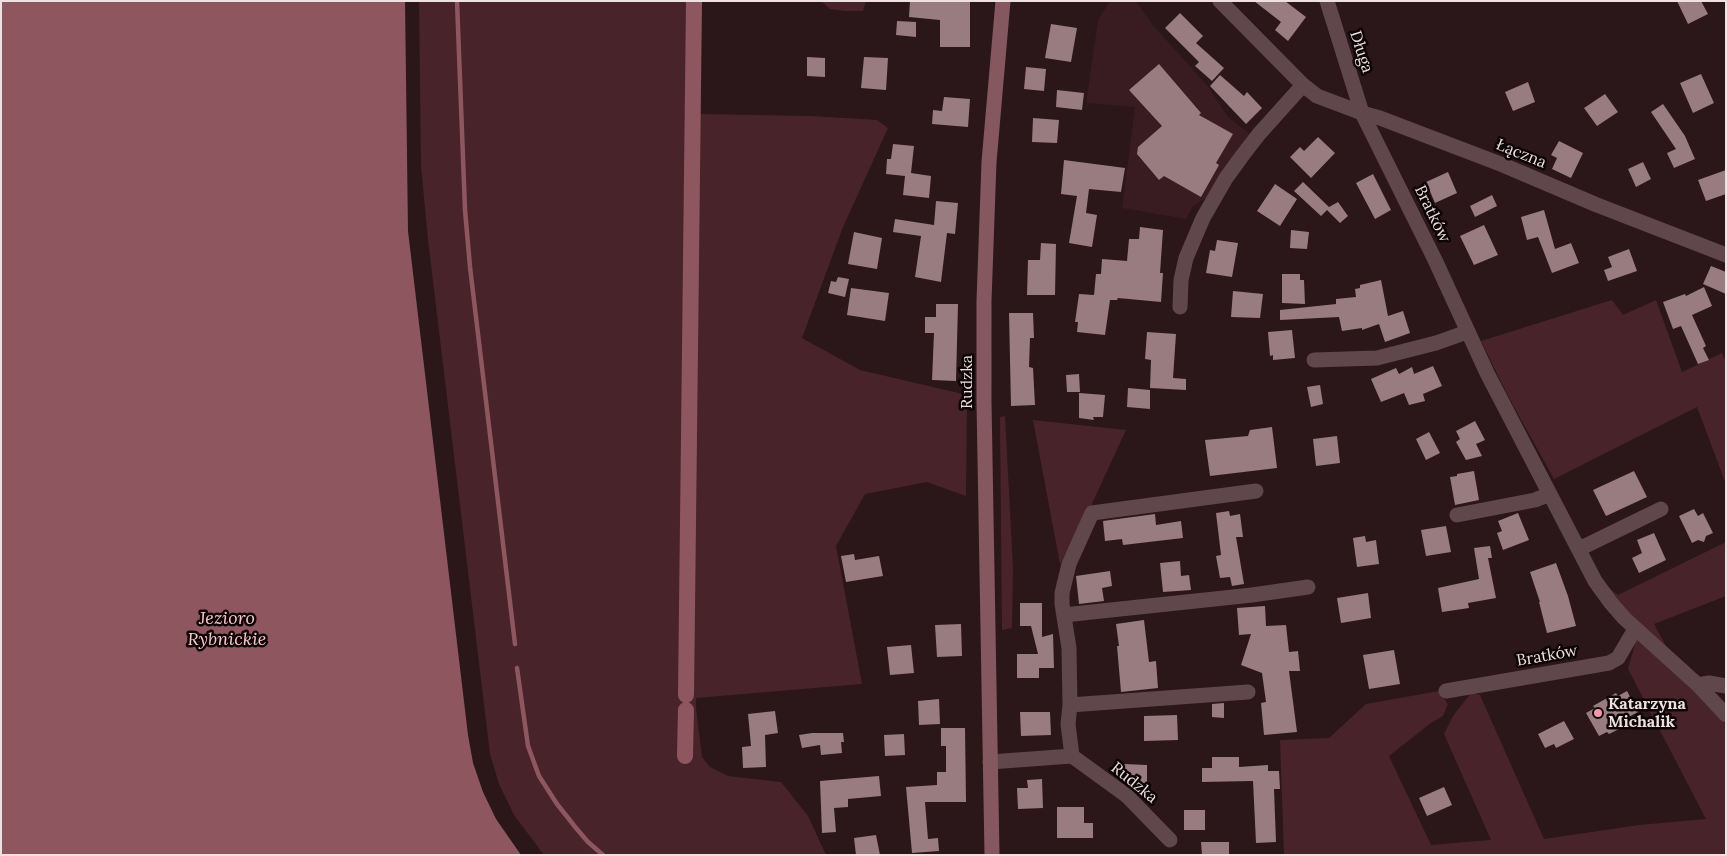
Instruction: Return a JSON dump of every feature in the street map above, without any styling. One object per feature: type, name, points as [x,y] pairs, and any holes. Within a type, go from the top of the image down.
[{"type":"main road","name":"Rudzka","points":[[992,855],[984,301],[989,162],[1003,1]]},
{"type":"street","name":"Łączna","points":[[1220,1],[1303,85],[1317,96],[1486,158],[1597,205],[1726,255]]},
{"type":"street","name":"Długa","points":[[1326,1],[1362,113]]},
{"type":"street","points":[[1180,307],[1181,280],[1186,258],[1203,218],[1226,178],[1242,156],[1303,85]]},
{"type":"street","name":"Bratków","points":[[1362,113],[1435,260],[1487,373],[1602,592],[1635,629],[1698,685],[1726,715]]},
{"type":"street","points":[[1314,360],[1377,358],[1436,343],[1467,332]]},
{"type":"street","points":[[990,762],[1072,756],[1068,724],[1070,705],[1069,648],[1062,593],[1065,575],[1084,526],[1092,513],[1256,491]]},
{"type":"street","points":[[1457,515],[1535,500],[1550,494]]},
{"type":"street","points":[[1578,549],[1661,509]]},
{"type":"street","points":[[1064,615],[1252,595],[1308,587]]},
{"type":"street","name":"Bratków","points":[[1446,691],[1609,663],[1618,658],[1635,629]]},
{"type":"street","points":[[1698,685],[1709,683],[1726,686]]},
{"type":"street","points":[[1070,705],[1248,692]]},
{"type":"street","name":"Rudzka","points":[[1072,756],[1126,796],[1170,840]]},
{"type":"shaded area","points":[[419,1],[698,1],[698,114],[811,116],[877,120],[888,128],[843,227],[802,338],[860,370],[967,395],[966,496],[927,482],[865,494],[836,546],[862,684],[696,698],[702,757],[710,767],[728,776],[781,782],[808,816],[826,855],[544,855],[514,815],[499,784],[490,754],[428,240],[421,165]]},
{"type":"shaded area","points":[[821,1],[866,1],[863,11],[845,11],[830,9]]},
{"type":"shaded area","points":[[1110,1],[1136,1],[1152,24],[1207,85],[1228,117],[1250,134],[1208,197],[1193,206],[1186,219],[1122,208],[1135,107],[1086,103],[1098,20]]},
{"type":"shaded area","points":[[1612,300],[1623,315],[1656,300],[1682,372],[1722,353],[1726,362],[1726,484],[1697,407],[1554,479],[1508,396],[1481,341]]},
{"type":"shaded area","points":[[1005,416],[1013,568],[1012,628],[1002,630],[1000,417]]},
{"type":"shaded area","points":[[1033,420],[1126,430],[1091,506],[1060,564]]},
{"type":"shaded area","points":[[1726,542],[1726,596],[1654,624],[1666,646],[1622,608],[1608,587],[1618,595]]},
{"type":"shaded area","points":[[1637,637],[1699,696],[1726,725],[1726,855],[1284,855],[1280,740],[1329,738],[1366,704],[1439,691],[1448,704],[1443,716],[1431,723],[1389,756],[1431,845],[1491,840],[1444,734],[1453,716],[1471,693],[1480,695],[1544,839],[1639,825],[1706,819],[1628,669]]},
{"type":"water","name":"Jezioro Rybnickie","points":[[1,1],[405,1],[408,231],[468,735],[473,763],[483,792],[496,819],[521,855],[1,855]]},
{"type":"building","points":[[910,1],[970,1],[970,47],[940,47],[940,20],[909,17]]},
{"type":"building","points":[[1254,1],[1285,1],[1306,17],[1288,41],[1275,30],[1281,22]]},
{"type":"building","points":[[1677,1],[1701,1],[1708,14],[1688,24]]},
{"type":"building","points":[[1180,13],[1203,36],[1196,43],[1224,68],[1212,81],[1195,66],[1199,62],[1165,28]]},
{"type":"building","points":[[897,21],[916,22],[916,37],[896,35]]},
{"type":"building","points":[[1051,24],[1077,28],[1071,62],[1045,58]]},
{"type":"building","points":[[807,57],[825,58],[825,77],[807,76]]},
{"type":"building","points":[[864,57],[888,58],[886,90],[861,88]]},
{"type":"building","points":[[1159,64],[1201,113],[1199,115],[1233,134],[1216,163],[1219,165],[1201,197],[1164,176],[1159,180],[1137,154],[1138,147],[1162,126],[1129,90]]},
{"type":"building","points":[[1026,67],[1046,69],[1044,91],[1024,89]]},
{"type":"building","points":[[1701,74],[1714,103],[1693,113],[1680,83]]},
{"type":"building","points":[[1220,75],[1244,96],[1247,92],[1262,108],[1246,124],[1210,86]]},
{"type":"building","points":[[1528,82],[1535,102],[1513,111],[1505,92]]},
{"type":"building","points":[[1057,90],[1084,93],[1082,110],[1056,107]]},
{"type":"building","points":[[1605,94],[1618,112],[1597,126],[1584,108]]},
{"type":"building","points":[[944,97],[970,99],[968,127],[932,124],[933,110],[942,111]]},
{"type":"building","points":[[1663,104],[1685,136],[1695,159],[1674,168],[1667,153],[1676,149],[1651,112]]},
{"type":"building","points":[[1033,118],[1059,120],[1057,143],[1032,142]]},
{"type":"building","points":[[1318,137],[1335,153],[1311,178],[1290,157],[1300,147],[1304,151]]},
{"type":"building","points":[[1559,141],[1583,153],[1571,178],[1552,169],[1557,158],[1551,155]]},
{"type":"building","points":[[893,144],[914,146],[911,173],[931,176],[929,198],[903,195],[905,176],[886,174],[887,159],[891,159]]},
{"type":"building","points":[[1064,160],[1125,168],[1121,192],[1089,189],[1086,213],[1097,215],[1092,247],[1069,243],[1077,196],[1061,194]]},
{"type":"building","points":[[1643,162],[1651,179],[1636,187],[1628,169]]},
{"type":"building","points":[[1726,170],[1726,194],[1706,201],[1698,180]]},
{"type":"building","points":[[1448,172],[1457,193],[1435,203],[1426,182]]},
{"type":"building","points":[[1373,174],[1391,210],[1375,219],[1356,183]]},
{"type":"building","points":[[1303,182],[1329,207],[1338,202],[1348,216],[1340,223],[1327,210],[1321,216],[1294,191]]},
{"type":"building","points":[[1275,184],[1297,199],[1280,226],[1257,211]]},
{"type":"building","points":[[1492,195],[1497,206],[1475,217],[1470,206]]},
{"type":"building","points":[[936,201],[958,203],[955,234],[947,233],[941,282],[915,277],[921,236],[893,232],[895,219],[934,225]]},
{"type":"building","points":[[1544,210],[1555,249],[1571,243],[1579,263],[1552,273],[1538,237],[1527,240],[1521,217]]},
{"type":"building","points":[[1484,225],[1498,255],[1474,265],[1460,236]]},
{"type":"building","points":[[1140,227],[1163,230],[1160,273],[1163,273],[1161,302],[1118,298],[1117,300],[1110,300],[1105,335],[1077,332],[1078,322],[1075,322],[1079,294],[1094,295],[1096,274],[1101,274],[1102,259],[1127,261],[1129,239],[1139,239]]},
{"type":"building","points":[[1291,230],[1309,232],[1307,249],[1290,248]]},
{"type":"building","points":[[854,232],[882,238],[877,269],[848,264]]},
{"type":"building","points":[[1217,240],[1238,243],[1232,277],[1206,273],[1210,250],[1215,251]]},
{"type":"building","points":[[1041,243],[1056,244],[1055,295],[1027,295],[1028,260],[1040,260]]},
{"type":"building","points":[[1629,249],[1637,271],[1608,281],[1604,270],[1612,267],[1608,257]]},
{"type":"building","points":[[1711,266],[1726,272],[1726,294],[1703,284]]},
{"type":"building","points":[[1282,274],[1300,274],[1300,280],[1304,280],[1305,304],[1282,303]]},
{"type":"building","points":[[838,277],[849,279],[845,297],[828,293],[831,281],[836,282]]},
{"type":"building","points":[[1381,280],[1388,316],[1403,311],[1410,333],[1385,342],[1379,324],[1362,330],[1362,328],[1342,331],[1339,317],[1280,320],[1280,310],[1336,304],[1336,299],[1356,297],[1355,289],[1360,288],[1360,285]]},
{"type":"building","points":[[1704,287],[1712,306],[1692,315],[1706,346],[1703,348],[1709,360],[1698,364],[1681,326],[1673,329],[1663,302],[1685,294],[1686,296]]},
{"type":"building","points":[[851,288],[889,293],[885,321],[847,315]]},
{"type":"building","points":[[1233,291],[1263,294],[1260,318],[1231,317]]},
{"type":"building","points":[[936,304],[958,304],[956,381],[932,380],[934,333],[925,333],[925,317],[936,317]]},
{"type":"building","points":[[1009,313],[1033,313],[1034,338],[1030,338],[1029,367],[1033,368],[1035,405],[1011,406]]},
{"type":"building","points":[[1292,330],[1295,358],[1273,360],[1273,355],[1270,356],[1268,332]]},
{"type":"building","points":[[1147,332],[1176,334],[1173,378],[1186,379],[1186,390],[1150,388],[1151,360],[1145,359]]},
{"type":"building","points":[[1433,366],[1442,386],[1423,394],[1425,401],[1409,405],[1404,393],[1381,402],[1371,379],[1396,368],[1399,374],[1412,367],[1414,374]]},
{"type":"building","points":[[1079,374],[1080,392],[1067,392],[1066,375]]},
{"type":"building","points":[[1320,385],[1323,404],[1311,407],[1307,387]]},
{"type":"building","points":[[1128,388],[1150,390],[1150,409],[1127,407]]},
{"type":"building","points":[[1079,393],[1105,395],[1103,417],[1093,417],[1094,420],[1079,418]]},
{"type":"building","points":[[1475,421],[1485,440],[1476,444],[1482,456],[1466,460],[1456,442],[1460,439],[1456,431]]},
{"type":"building","points":[[1272,427],[1277,468],[1210,476],[1205,440],[1248,436],[1250,430]]},
{"type":"building","points":[[1429,432],[1440,453],[1426,460],[1416,439]]},
{"type":"building","points":[[1337,436],[1340,463],[1316,466],[1313,439]]},
{"type":"building","points":[[1474,471],[1479,500],[1455,505],[1450,477]]},
{"type":"building","points":[[1634,471],[1647,497],[1606,516],[1593,490]]},
{"type":"building","points":[[1694,509],[1698,516],[1703,513],[1713,533],[1706,536],[1704,542],[1698,540],[1692,543],[1679,516]]},
{"type":"building","points":[[1229,511],[1230,516],[1240,514],[1243,537],[1236,537],[1244,584],[1232,586],[1230,577],[1220,578],[1216,556],[1221,555],[1216,513]]},
{"type":"building","points":[[1518,513],[1529,540],[1503,550],[1497,533],[1502,531],[1498,521]]},
{"type":"building","points":[[1155,514],[1156,525],[1181,521],[1183,538],[1123,545],[1122,539],[1105,541],[1103,521]]},
{"type":"building","points":[[1446,526],[1451,552],[1426,556],[1421,530]]},
{"type":"building","points":[[1654,533],[1666,560],[1639,573],[1632,558],[1642,553],[1637,540]]},
{"type":"building","points":[[1365,536],[1366,542],[1376,540],[1379,564],[1357,567],[1353,538]]},
{"type":"building","points":[[1490,546],[1492,558],[1488,558],[1496,598],[1468,603],[1469,608],[1442,612],[1438,588],[1479,579],[1474,548]]},
{"type":"building","points":[[854,554],[855,560],[879,556],[883,576],[846,582],[841,556]]},
{"type":"building","points":[[1180,561],[1181,576],[1189,575],[1191,590],[1163,592],[1160,563]]},
{"type":"building","points":[[1556,563],[1576,626],[1547,633],[1540,602],[1530,572]]},
{"type":"building","points":[[1110,571],[1112,586],[1102,588],[1104,601],[1079,604],[1076,576]]},
{"type":"building","points":[[1368,593],[1371,618],[1341,623],[1337,598]]},
{"type":"building","points":[[1020,603],[1042,603],[1042,637],[1053,634],[1054,668],[1039,668],[1039,678],[1017,678],[1017,654],[1038,654],[1031,626],[1020,626]]},
{"type":"building","points":[[1265,606],[1266,626],[1286,625],[1289,652],[1298,651],[1300,671],[1289,671],[1297,732],[1264,735],[1261,703],[1266,702],[1262,673],[1241,665],[1251,634],[1239,635],[1237,608]]},
{"type":"building","points":[[1144,620],[1149,662],[1156,661],[1158,688],[1121,692],[1116,624]]},
{"type":"building","points":[[961,624],[962,656],[937,657],[935,625]]},
{"type":"building","points":[[911,645],[914,673],[890,675],[887,647]]},
{"type":"building","points":[[1394,650],[1400,684],[1369,689],[1363,655]]},
{"type":"building","points":[[1627,691],[1638,712],[1621,721],[1623,727],[1609,734],[1607,732],[1599,736],[1586,713],[1595,708],[1593,706],[1616,693],[1618,696]]},
{"type":"building","points":[[939,699],[940,724],[919,725],[918,701]]},
{"type":"building","points":[[1224,703],[1224,718],[1212,717],[1212,704]]},
{"type":"building","points":[[775,711],[778,733],[765,735],[766,767],[743,768],[742,747],[751,746],[748,714]]},
{"type":"building","points":[[1020,712],[1050,712],[1051,735],[1021,736]]},
{"type":"building","points":[[1177,715],[1178,740],[1144,741],[1144,716]]},
{"type":"building","points":[[1564,721],[1574,739],[1556,748],[1554,744],[1545,748],[1538,734]]},
{"type":"building","points":[[941,728],[965,728],[966,802],[925,802],[928,839],[938,838],[939,851],[912,853],[906,787],[937,785],[937,772],[946,772],[946,746],[941,746]]},
{"type":"building","points":[[843,733],[844,742],[841,742],[842,753],[821,755],[820,745],[802,748],[799,735]]},
{"type":"building","points":[[904,734],[905,755],[885,756],[884,735]]},
{"type":"building","points":[[1212,757],[1239,757],[1239,767],[1268,765],[1268,771],[1279,771],[1280,789],[1274,789],[1276,842],[1256,843],[1253,781],[1202,782],[1202,768],[1212,768]]},
{"type":"building","points":[[1124,764],[1147,765],[1147,786],[1129,786],[1124,782]]},
{"type":"building","points":[[879,776],[881,796],[848,799],[848,807],[834,808],[836,832],[822,833],[820,781]]},
{"type":"building","points":[[1042,779],[1043,808],[1018,809],[1017,788],[1028,788],[1027,780]]},
{"type":"building","points":[[1444,787],[1452,805],[1427,816],[1419,798]]},
{"type":"building","points":[[1057,807],[1084,807],[1084,823],[1093,823],[1093,838],[1057,838]]},
{"type":"building","points":[[1184,810],[1205,810],[1205,830],[1184,830]]},
{"type":"building","points":[[876,835],[880,855],[856,855],[854,838]]},
{"type":"building","points":[[1201,842],[1229,842],[1229,855],[1202,855]]},
{"type":"waterway","points":[[457,1],[465,210],[470,267],[515,644]]},
{"type":"waterway","points":[[686,695],[694,1]]},
{"type":"waterway","points":[[517,668],[528,746],[539,776],[557,804],[576,828],[603,855]]},
{"type":"waterway","points":[[685,756],[686,710]]},
{"type":"place","name":"Katarzyna Michalik","points":[[1598,713]]}]
